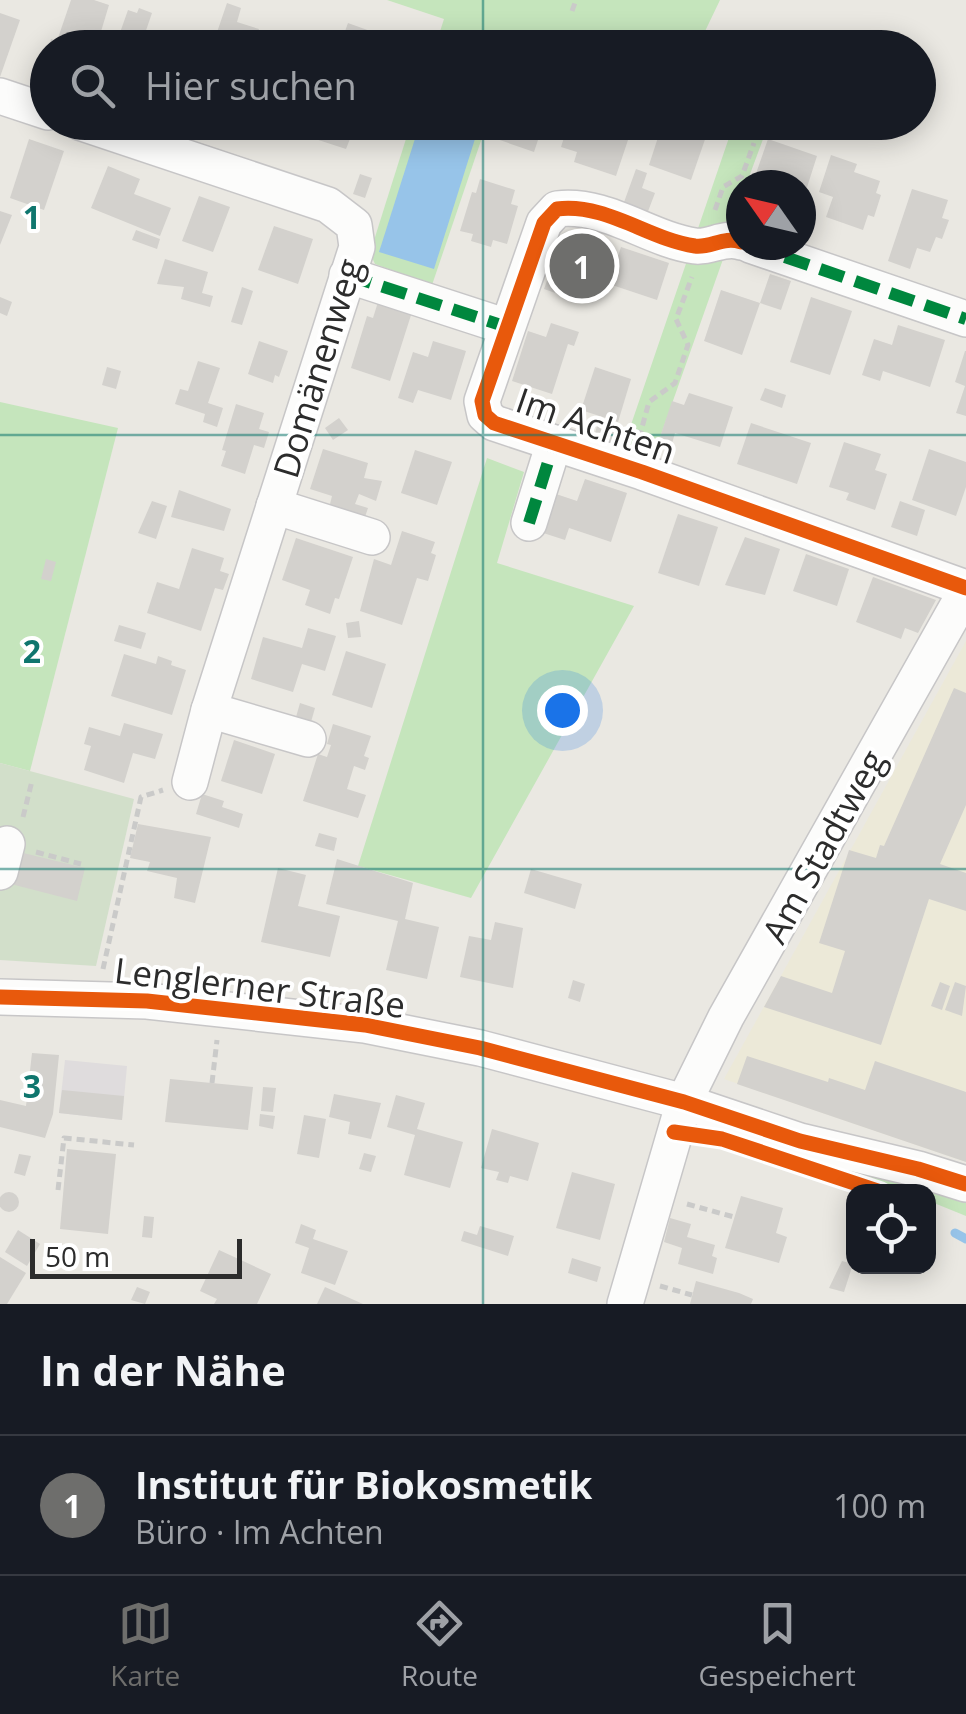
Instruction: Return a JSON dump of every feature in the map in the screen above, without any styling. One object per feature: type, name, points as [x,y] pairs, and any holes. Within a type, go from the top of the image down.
[{"type":"street","points":[[0,96],[30,106]]},
{"type":"street","name":"Domänenweg","points":[[133,140],[328,205],[354,225],[357,247],[209,710],[190,782]]},
{"type":"street","name":"Im Achten","points":[[726,242],[697,246],[579,206],[557,209],[544,222],[507,327],[482,401],[485,415],[494,423],[642,472],[966,590]]},
{"type":"street","points":[[794,260],[966,319]]},
{"type":"street","points":[[347,275],[507,327]]},
{"type":"street","name":"Im Achten","points":[[529,523],[554,444]]},
{"type":"street","name":"Domänenweg","points":[[274,506],[372,536]]},
{"type":"street","name":"Am Stadtweg","points":[[626,1304],[684,1102],[726,1018],[966,590]]},
{"type":"street","points":[[209,710],[308,739]]},
{"type":"street","name":"Lenglerner Straße","points":[[0,997],[96,998],[220,1007],[366,1026],[480,1048],[684,1102],[800,1141],[966,1184]]},
{"type":"path","points":[[572,12],[576,0]]},
{"type":"path","points":[[744,170],[754,143]]},
{"type":"path","points":[[642,472],[638,432],[649,402],[675,383],[688,344],[676,319],[698,262],[714,255],[726,242],[707,232],[726,185]]},
{"type":"path","points":[[32,781],[7,854],[81,864]]},
{"type":"path","points":[[96,998],[141,797],[190,782]]},
{"type":"path","points":[[212,1083],[220,1007]]},
{"type":"path","points":[[58,1190],[64,1138],[134,1145]]},
{"type":"path","points":[[656,1194],[734,1217]]},
{"type":"shaded area","points":[[966,641],[966,1162],[724,1079]]},
{"type":"shaded area","points":[[65,1060],[127,1066],[122,1120],[59,1113]]},
{"type":"green space","points":[[387,0],[720,0],[706,30],[440,30],[444,19]]},
{"type":"green space","points":[[406,140],[481,140],[432,285],[375,264],[370,253]]},
{"type":"green space","points":[[728,140],[763,140],[752,170],[726,170],[726,251],[651,463],[621,454]]},
{"type":"green space","points":[[0,402],[118,428],[30,771],[0,763]]},
{"type":"green space","points":[[487,458],[524,472],[497,563],[634,606],[471,898],[358,866]]},
{"type":"green space","points":[[0,763],[134,799],[96,966],[0,960]]},
{"type":"green space","points":[[731,1135],[914,1184],[883,1184]]},
{"type":"green space","points":[[936,1190],[966,1198],[966,1216],[936,1204]]},
{"type":"water","points":[[415,140],[475,140],[434,269],[379,252]]},
{"type":"building","points":[[71,0],[94,0],[109,5],[101,30],[61,30]]},
{"type":"building","points":[[227,3],[241,8],[237,22],[259,29],[259,30],[218,30]]},
{"type":"building","points":[[139,8],[152,13],[146,30],[121,30],[128,10],[137,13]]},
{"type":"building","points":[[0,13],[20,20],[0,77]]},
{"type":"building","points":[[348,23],[367,30],[345,30]]},
{"type":"building","points":[[29,139],[64,151],[44,210],[10,198]]},
{"type":"building","points":[[318,140],[350,140],[346,149]]},
{"type":"building","points":[[500,140],[538,140],[534,152]]},
{"type":"building","points":[[563,140],[628,140],[616,176],[574,162],[577,152],[561,147]]},
{"type":"building","points":[[657,140],[705,140],[691,180],[649,165]]},
{"type":"building","points":[[768,140],[817,156],[813,170],[757,170]]},
{"type":"building","points":[[831,155],[857,164],[854,172],[880,181],[876,193],[881,195],[874,217],[868,215],[863,230],[826,217],[833,197],[819,192]]},
{"type":"building","points":[[108,166],[140,179],[134,194],[171,208],[160,236],[91,208]]},
{"type":"building","points":[[636,169],[647,173],[642,188],[655,193],[647,214],[623,205]]},
{"type":"building","points":[[360,174],[372,178],[365,198],[353,194]]},
{"type":"building","points":[[480,179],[515,190],[511,204],[518,206],[507,244],[493,240],[491,247],[471,241],[473,234],[460,231]]},
{"type":"building","points":[[912,189],[948,200],[942,218],[949,220],[942,239],[936,237],[930,252],[917,248],[910,269],[888,261]]},
{"type":"building","points":[[199,196],[230,207],[213,252],[182,241]]},
{"type":"building","points":[[0,211],[12,215],[0,245]]},
{"type":"building","points":[[274,226],[313,239],[298,284],[258,270]]},
{"type":"building","points":[[136,230],[160,239],[157,249],[132,240]]},
{"type":"building","points":[[560,245],[600,259],[584,303],[544,289]]},
{"type":"building","points":[[621,247],[669,263],[657,300],[609,284]]},
{"type":"building","points":[[165,259],[208,272],[202,293],[213,296],[210,307],[181,299],[184,287],[157,284]]},
{"type":"building","points":[[770,274],[791,281],[781,310],[760,303]]},
{"type":"building","points":[[242,287],[253,291],[242,325],[231,322]]},
{"type":"building","points":[[721,290],[760,303],[742,355],[704,341]]},
{"type":"building","points":[[0,297],[12,302],[7,316],[0,313]]},
{"type":"building","points":[[811,297],[852,311],[830,375],[790,362]]},
{"type":"building","points":[[378,302],[412,312],[390,381],[351,368],[367,316],[373,318]]},
{"type":"building","points":[[551,323],[579,332],[574,346],[568,344],[552,394],[512,381],[528,331],[546,337]]},
{"type":"building","points":[[898,325],[945,340],[930,387],[883,371],[880,381],[862,375],[874,339],[892,345]]},
{"type":"building","points":[[259,341],[288,351],[273,383],[248,374]]},
{"type":"building","points":[[433,341],[466,351],[451,400],[418,390],[413,403],[398,398],[413,352],[428,357]]},
{"type":"building","points":[[965,351],[966,416],[956,413],[965,386],[955,382]]},
{"type":"building","points":[[198,361],[220,368],[208,403],[223,408],[217,427],[203,422],[205,414],[175,404],[180,389],[188,391]]},
{"type":"building","points":[[107,367],[121,371],[116,389],[102,385]]},
{"type":"building","points":[[595,367],[631,379],[618,422],[581,410]]},
{"type":"building","points":[[765,388],[786,395],[782,408],[760,400]]},
{"type":"building","points":[[689,393],[733,407],[720,447],[675,433],[671,447],[658,443],[672,401],[684,405]]},
{"type":"building","points":[[236,404],[264,413],[259,429],[269,432],[264,448],[254,445],[245,474],[221,466]]},
{"type":"building","points":[[339,418],[348,430],[333,440],[325,428]]},
{"type":"building","points":[[751,423],[811,443],[797,484],[737,464]]},
{"type":"building","points":[[597,426],[618,433],[614,447],[593,440]]},
{"type":"building","points":[[844,442],[881,454],[875,470],[887,474],[875,510],[846,500],[849,493],[829,487]]},
{"type":"building","points":[[323,449],[368,463],[364,478],[382,481],[376,501],[359,494],[355,504],[368,508],[363,523],[328,512],[332,496],[310,489]]},
{"type":"building","points":[[929,449],[966,462],[966,487],[956,516],[912,500]]},
{"type":"building","points":[[415,450],[452,462],[437,505],[401,493]]},
{"type":"building","points":[[585,479],[627,493],[611,542],[569,528],[565,540],[537,531],[550,492],[577,501]]},
{"type":"building","points":[[179,490],[231,509],[224,531],[171,517]]},
{"type":"building","points":[[152,501],[167,506],[156,539],[138,533]]},
{"type":"building","points":[[900,501],[925,510],[917,536],[891,527]]},
{"type":"building","points":[[678,514],[718,527],[699,586],[658,573]]},
{"type":"building","points":[[402,531],[435,542],[431,553],[436,555],[428,581],[417,578],[402,625],[360,611],[374,559],[391,565]]},
{"type":"building","points":[[745,537],[780,549],[765,595],[725,585]]},
{"type":"building","points":[[296,538],[353,557],[330,614],[305,605],[310,590],[282,580]]},
{"type":"building","points":[[192,548],[224,558],[220,571],[229,574],[223,590],[215,588],[201,631],[147,613],[157,582],[179,589]]},
{"type":"building","points":[[806,554],[849,569],[837,606],[793,591]]},
{"type":"building","points":[[46,559],[56,562],[51,581],[41,579]]},
{"type":"building","points":[[873,577],[936,600],[918,633],[905,628],[901,639],[856,622]]},
{"type":"building","points":[[359,621],[361,637],[348,638],[346,623]]},
{"type":"building","points":[[119,625],[146,633],[141,649],[114,641]]},
{"type":"building","points":[[308,628],[336,636],[325,671],[302,664],[293,692],[251,679],[263,637],[302,648]]},
{"type":"building","points":[[346,651],[386,664],[372,708],[332,695]]},
{"type":"building","points":[[124,654],[156,664],[158,656],[186,670],[172,715],[111,696]]},
{"type":"building","points":[[954,688],[966,693],[966,805],[940,864],[966,873],[966,911],[929,899],[881,1045],[764,1007],[781,976],[832,993],[845,951],[819,943],[849,850],[876,858],[880,845],[884,846]]},
{"type":"building","points":[[300,703],[315,708],[311,722],[296,717]]},
{"type":"building","points":[[124,723],[163,734],[155,759],[133,753],[124,783],[84,770],[91,746],[84,744],[89,727],[120,736]]},
{"type":"building","points":[[333,724],[371,736],[364,756],[369,758],[365,770],[354,766],[347,789],[366,795],[358,818],[303,801],[318,754],[327,757]]},
{"type":"building","points":[[234,740],[275,754],[262,794],[221,781]]},
{"type":"building","points":[[202,794],[224,801],[222,807],[243,814],[239,828],[196,814]]},
{"type":"building","points":[[138,824],[211,837],[195,903],[174,898],[177,878],[147,871],[150,862],[130,858]]},
{"type":"building","points":[[319,833],[337,838],[334,851],[315,846]]},
{"type":"building","points":[[15,851],[85,868],[77,901],[7,883]]},
{"type":"building","points":[[337,859],[413,883],[405,919],[439,927],[427,979],[386,970],[398,921],[326,904]]},
{"type":"building","points":[[278,868],[306,875],[298,906],[340,916],[330,957],[261,942]]},
{"type":"building","points":[[531,869],[582,884],[575,909],[524,893]]},
{"type":"building","points":[[495,922],[523,928],[513,988],[460,977],[469,936],[491,940]]},
{"type":"building","points":[[573,980],[585,984],[580,1002],[568,998]]},
{"type":"building","points":[[940,982],[950,986],[942,1010],[931,1006]]},
{"type":"building","points":[[955,982],[966,986],[962,1016],[945,1010]]},
{"type":"building","points":[[32,1053],[59,1055],[53,1114],[45,1138],[0,1127],[0,1100],[26,1106]]},
{"type":"building","points":[[747,1056],[865,1090],[875,1061],[966,1092],[966,1162],[737,1084]]},
{"type":"building","points":[[170,1079],[253,1087],[248,1130],[165,1122]]},
{"type":"building","points":[[263,1087],[276,1088],[273,1112],[261,1111]]},
{"type":"building","points":[[62,1090],[124,1096],[122,1120],[59,1113]]},
{"type":"building","points":[[334,1094],[381,1103],[371,1139],[348,1134],[350,1122],[329,1117]]},
{"type":"building","points":[[396,1095],[425,1103],[417,1129],[463,1142],[450,1188],[404,1175],[415,1135],[387,1127]]},
{"type":"building","points":[[260,1114],[275,1116],[273,1129],[259,1126]]},
{"type":"building","points":[[304,1115],[326,1119],[319,1158],[297,1154]]},
{"type":"building","points":[[492,1129],[539,1143],[528,1181],[510,1176],[508,1183],[496,1180],[499,1172],[481,1168]]},
{"type":"building","points":[[67,1149],[116,1154],[108,1234],[60,1229]]},
{"type":"building","points":[[364,1153],[376,1156],[371,1172],[359,1169]]},
{"type":"building","points":[[19,1154],[31,1156],[25,1176],[14,1173]]},
{"type":"building","points":[[572,1172],[615,1184],[600,1240],[556,1228]]},
{"type":"building","points":[[9,1192],[19,1202],[9,1212],[-1,1202]]},
{"type":"building","points":[[741,1196],[783,1208],[776,1233],[787,1237],[779,1263],[725,1248]]},
{"type":"building","points":[[144,1216],[154,1217],[152,1238],[142,1237]]},
{"type":"building","points":[[670,1218],[691,1224],[687,1237],[715,1245],[713,1274],[678,1264],[682,1248],[664,1242]]},
{"type":"building","points":[[301,1224],[316,1230],[313,1239],[348,1251],[335,1285],[301,1273],[309,1248],[295,1243]]},
{"type":"building","points":[[480,1226],[514,1236],[508,1256],[461,1241],[464,1231],[477,1235]]},
{"type":"building","points":[[18,1230],[40,1244],[27,1266],[5,1252]]},
{"type":"building","points":[[219,1250],[271,1274],[257,1304],[214,1304],[217,1299],[200,1291]]},
{"type":"building","points":[[0,1257],[26,1273],[7,1304],[0,1304]]},
{"type":"building","points":[[572,1258],[601,1267],[597,1282],[568,1273]]},
{"type":"building","points":[[842,1261],[846,1262],[846,1274],[850,1274],[844,1292],[829,1288]]},
{"type":"building","points":[[696,1281],[753,1299],[751,1304],[690,1304]]},
{"type":"building","points":[[137,1287],[150,1292],[145,1304],[131,1300]]},
{"type":"building","points":[[325,1287],[363,1304],[317,1304]]},
{"type":"waterway","points":[[955,1233],[966,1239]]},
{"type":"marked path","points":[[794,260],[966,319]]},
{"type":"marked path","points":[[347,275],[507,327]]},
{"type":"marked path","points":[[529,523],[554,443]]},
{"type":"cycle path","points":[[726,241],[695,246],[593,211],[557,209],[544,223],[482,401],[485,415],[494,423],[966,588]]},
{"type":"cycle path","points":[[0,997],[147,1001],[365,1025],[480,1048],[684,1102],[800,1141],[966,1184]]},
{"type":"cycle path","points":[[674,1132],[722,1139],[857,1184]]},
{"type":"place","name":"Institut für Biokosmetik","points":[[582,266]]}]
